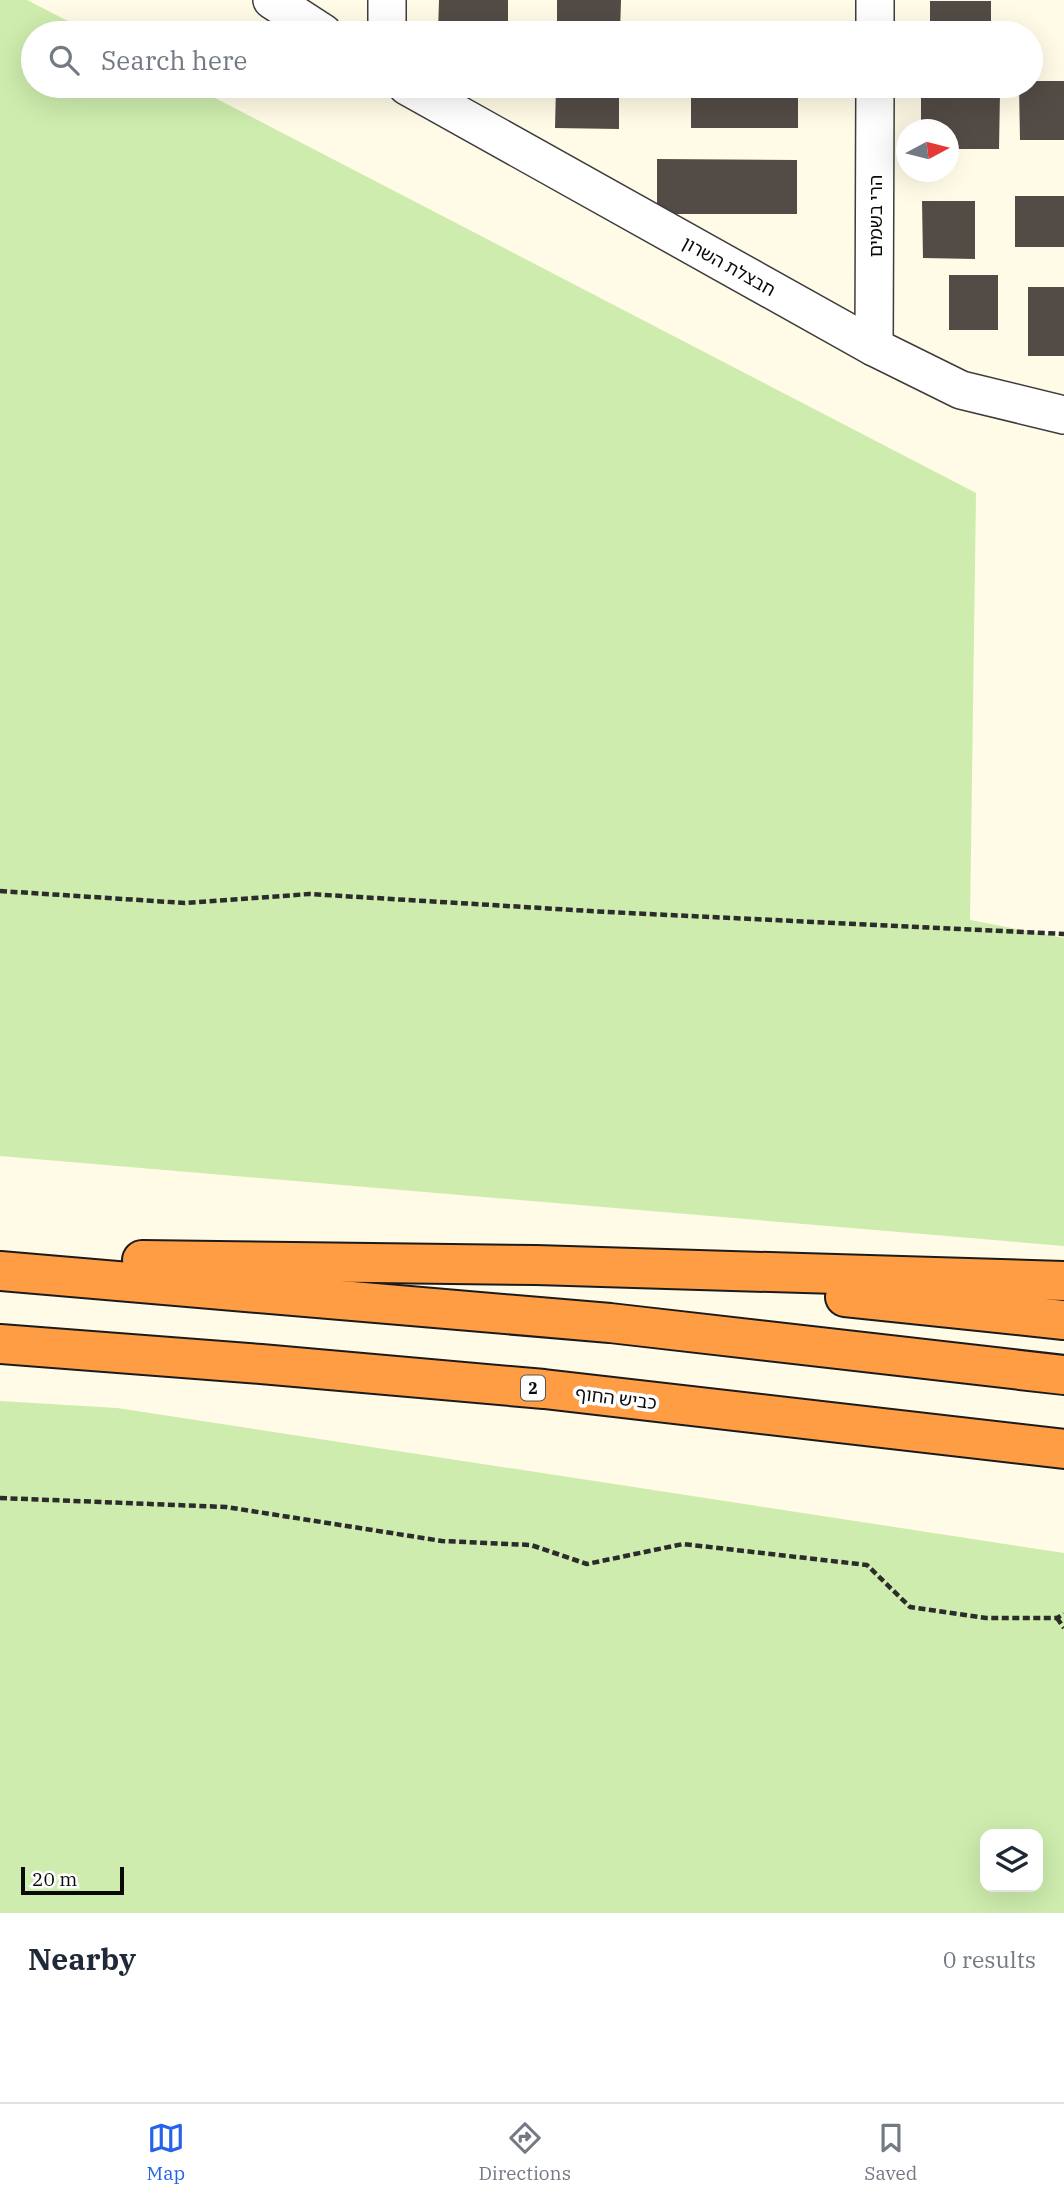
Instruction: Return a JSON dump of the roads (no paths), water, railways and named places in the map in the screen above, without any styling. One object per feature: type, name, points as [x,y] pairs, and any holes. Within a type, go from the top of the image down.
[{"type":"highway","points":[[0,1258],[536,1265],[1064,1280]]},
{"type":"highway","points":[[536,1265],[1064,1320]]},
{"type":"highway","points":[[0,1271],[610,1322],[1064,1375]]},
{"type":"highway","name":"כביש החוף","points":[[0,1344],[544,1389],[1064,1449]]},
{"type":"street","points":[[272,0],[304,21]]},
{"type":"street","points":[[387,0],[387,21]]},
{"type":"street","points":[[875,0],[875,21]]},
{"type":"street","name":"חבצלת השרון","points":[[428,98],[874,347],[961,390],[1064,415]]},
{"type":"street","name":"הרי בשמים","points":[[874,347],[875,98]]}]
